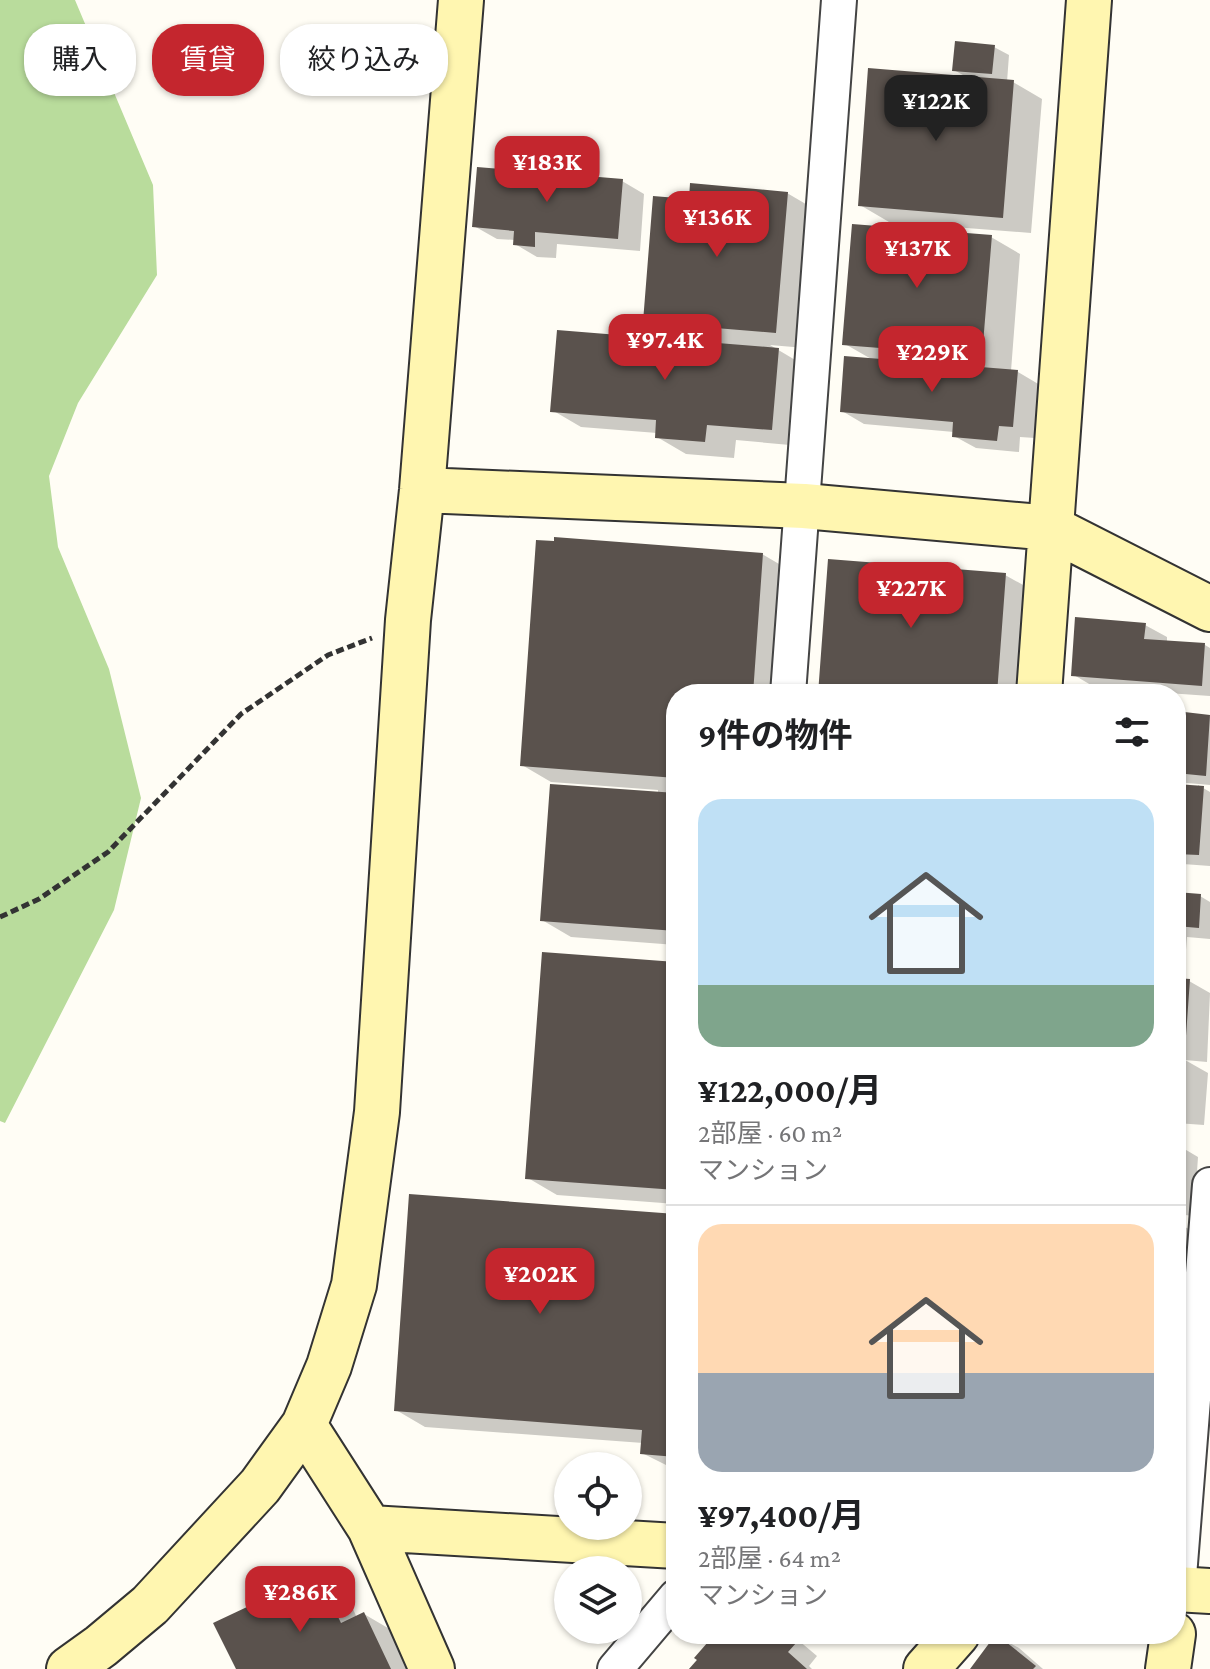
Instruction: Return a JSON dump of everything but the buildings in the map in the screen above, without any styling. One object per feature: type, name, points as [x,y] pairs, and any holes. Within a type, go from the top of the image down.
[{"type":"street","points":[[69,1669],[161,1594],[260,1486],[304,1425],[329,1366],[354,1285],[375,1128],[408,620],[422,490],[461,0]]},
{"type":"street","points":[[789,684],[839,0]]},
{"type":"street","points":[[1040,684],[1089,0]]},
{"type":"street","points":[[422,490],[804,506],[1051,528],[1210,609]]},
{"type":"street","points":[[1186,1578],[1210,1185]]},
{"type":"street","points":[[304,1425],[370,1528],[432,1669]]},
{"type":"street","points":[[370,1528],[666,1545]]},
{"type":"street","points":[[615,1669],[666,1609]]},
{"type":"street","points":[[926,1669],[948,1644]]},
{"type":"street","points":[[1168,1669],[1172,1644]]},
{"type":"path","points":[[0,917],[39,899],[108,852],[241,714],[328,655],[372,638]]},
{"type":"green space","points":[[0,0],[75,0],[85,24],[24,24],[24,96],[115,96],[153,185],[157,275],[78,403],[49,476],[58,547],[109,669],[141,798],[114,910],[5,1123],[0,1121]]}]
